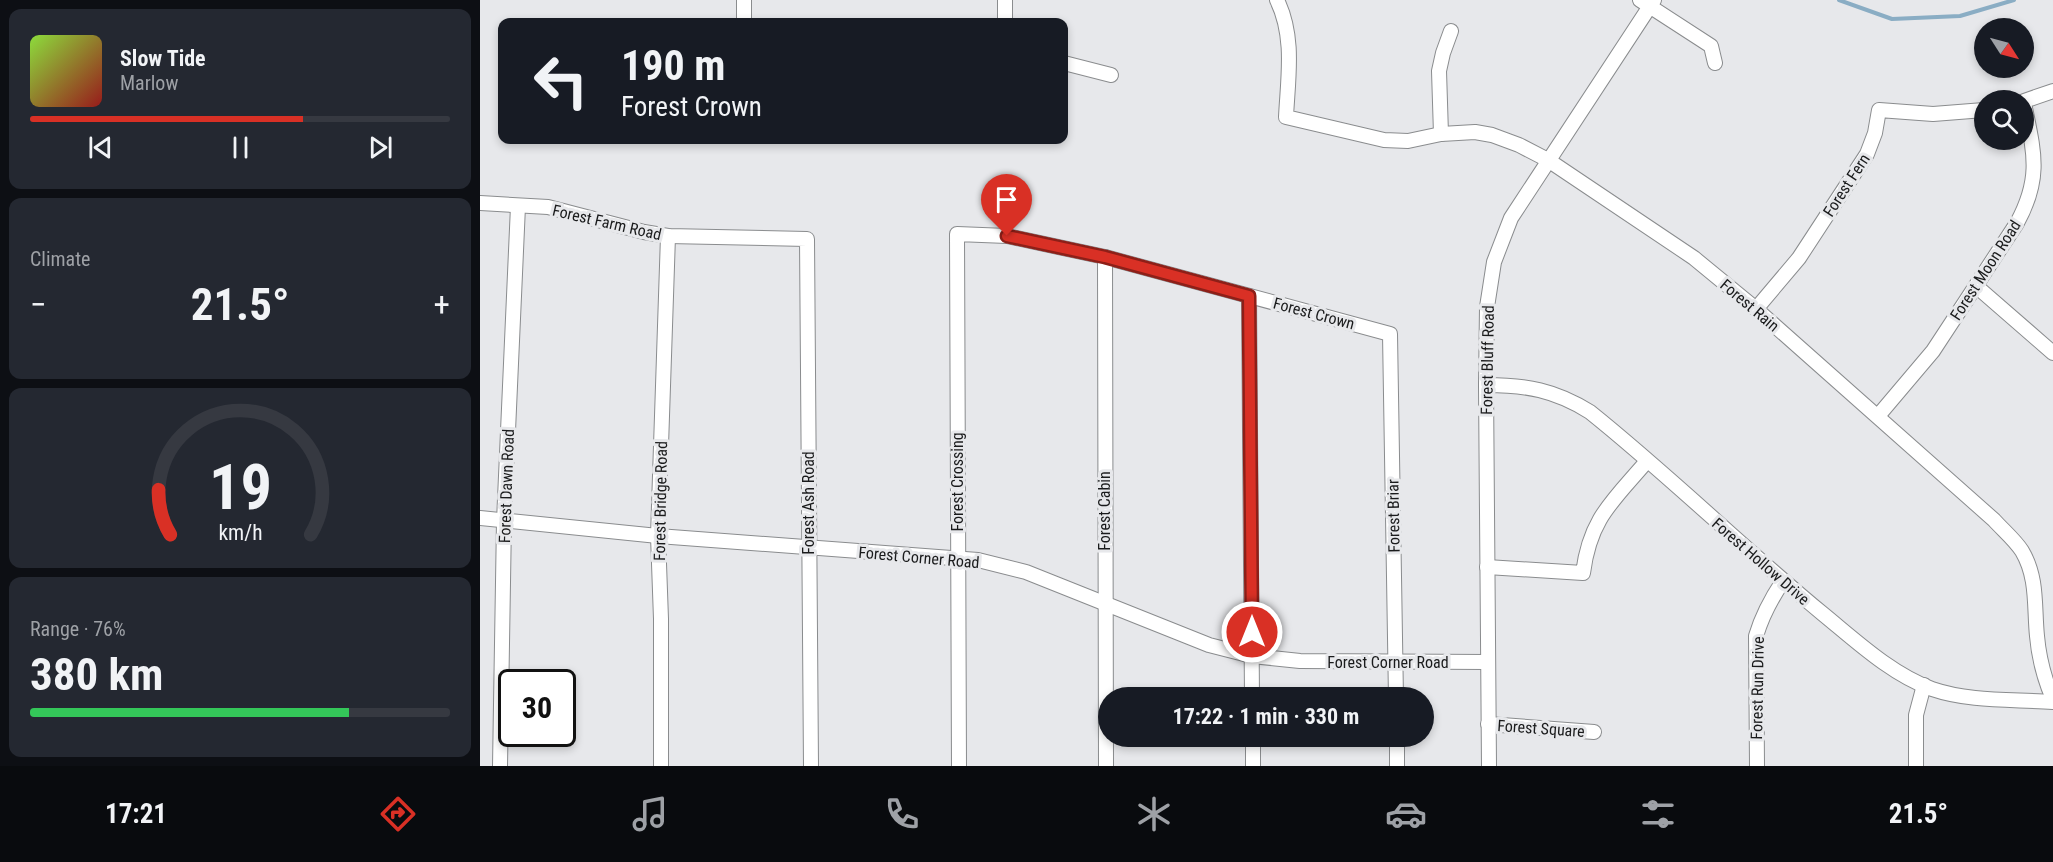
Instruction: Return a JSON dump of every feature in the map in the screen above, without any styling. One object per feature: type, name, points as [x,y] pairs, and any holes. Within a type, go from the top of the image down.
[{"type":"street","points":[[744,0],[744,18]]},
{"type":"street","points":[[1005,0],[1005,18]]},
{"type":"street","name":"Forest Rain","points":[[1278,0],[1285,17],[1290,53],[1286,117],[1384,140],[1407,141],[1441,134],[1475,132],[1492,135],[1520,145],[1548,160],[1694,258],[1756,309],[1994,520],[2022,550],[2031,570],[2036,592],[2039,656],[2044,679],[2053,700]]},
{"type":"street","points":[[1648,2],[1711,46],[1715,63]]},
{"type":"street","name":"Forest Bluff Road","points":[[1489,766],[1485,385],[1487,307],[1494,262],[1511,218],[1648,2]]},
{"type":"street","points":[[1441,134],[1439,71],[1451,31]]},
{"type":"street","points":[[1068,64],[1111,75]]},
{"type":"street","points":[[2034,98],[2053,91]]},
{"type":"street","name":"Forest Fern","points":[[1756,309],[1799,258],[1867,154],[1875,133],[1879,110],[1933,114],[1974,111]]},
{"type":"street","name":"Forest Moon Road","points":[[1878,416],[1933,351],[2017,224],[2030,194],[2035,158],[2033,150]]},
{"type":"street","name":"Forest Farm Road","points":[[480,203],[548,207],[644,232],[669,236],[807,239]]},
{"type":"street","name":"Forest Dawn Road","points":[[500,766],[504,520],[518,206]]},
{"type":"street","name":"Forest Crown","points":[[957,234],[1007,236],[1105,257],[1390,333]]},
{"type":"street","name":"Forest Crossing","points":[[957,234],[959,766]]},
{"type":"street","name":"Forest Bridge Road","points":[[661,766],[661,619],[658,536],[669,236]]},
{"type":"street","name":"Forest Ash Road","points":[[807,239],[810,766]]},
{"type":"street","name":"Forest Cabin","points":[[1105,257],[1106,766]]},
{"type":"street","points":[[1976,286],[2053,353]]},
{"type":"street","points":[[1249,296],[1252,687]]},
{"type":"street","name":"Forest Briar","points":[[1390,333],[1396,687]]},
{"type":"street","name":"Forest Hollow Drive","points":[[1485,385],[1517,385],[1548,392],[1590,412],[1783,581],[1888,666],[1933,689],[1988,700],[2053,700]]},
{"type":"street","points":[[1487,567],[1583,573],[1586,550],[1599,519],[1647,461]]},
{"type":"street","name":"Forest Corner Road","points":[[480,518],[658,536],[978,560],[1026,572],[1209,645],[1252,656],[1300,661],[1487,662]]},
{"type":"street","name":"Forest Run Drive","points":[[1757,766],[1756,636],[1760,620],[1783,581]]},
{"type":"street","points":[[1916,766],[1916,715],[1924,685]]},
{"type":"street","name":"Forest Square","points":[[1488,724],[1594,732]]},
{"type":"street","points":[[1253,747],[1253,766]]},
{"type":"street","points":[[1396,747],[1397,766]]},
{"type":"waterway","points":[[1839,0],[1892,19],[1960,16],[2014,0]]},
{"type":"route","points":[[1007,236],[1105,257],[1249,296],[1252,632]]}]
